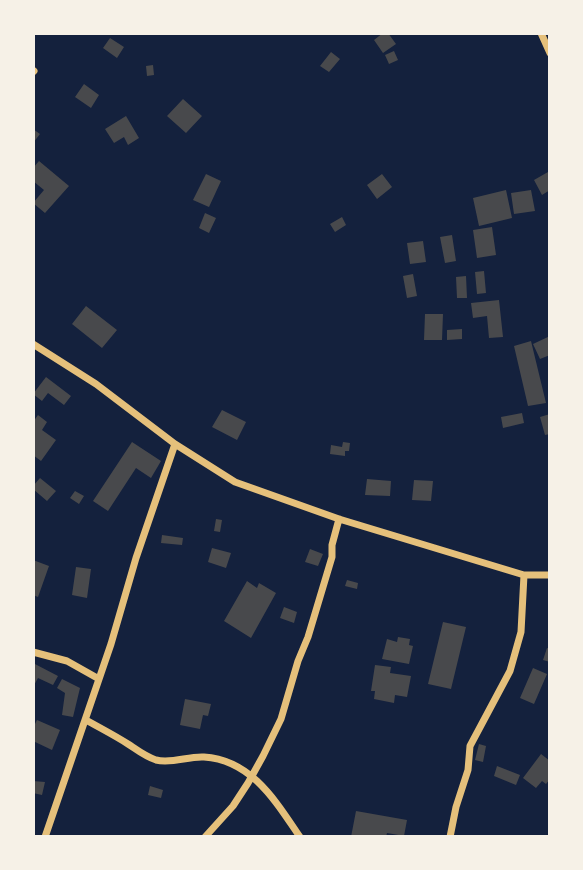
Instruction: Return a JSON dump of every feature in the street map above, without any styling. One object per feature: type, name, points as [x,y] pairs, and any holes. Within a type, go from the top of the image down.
[{"type":"street","points":[[541,33],[550,53]]},
{"type":"street","points":[[33,344],[96,384],[175,444],[235,482],[339,519],[524,575],[550,575]]},
{"type":"street","points":[[45,837],[86,720],[136,558],[175,444]]},
{"type":"street","points":[[205,837],[233,806],[253,775],[281,719],[332,557],[332,544],[339,519]]},
{"type":"street","points":[[450,837],[468,770],[470,746],[510,671],[521,632],[524,575]]},
{"type":"street","points":[[33,652],[67,662],[99,680]]},
{"type":"street","points":[[86,720],[157,760],[204,757],[223,761],[253,775],[300,837]]},
{"type":"building","points":[[383,33],[388,33],[396,44],[383,53],[374,40]]},
{"type":"building","points":[[110,38],[124,47],[117,58],[103,48]]},
{"type":"building","points":[[394,51],[398,60],[389,64],[385,55]]},
{"type":"building","points":[[331,52],[340,59],[329,72],[320,66]]},
{"type":"building","points":[[153,65],[154,75],[147,76],[146,66]]},
{"type":"building","points":[[84,84],[99,95],[91,108],[75,97]]},
{"type":"building","points":[[183,99],[202,116],[186,133],[167,116]]},
{"type":"building","points":[[126,116],[139,138],[128,145],[124,137],[114,143],[105,129]]},
{"type":"building","points":[[33,129],[40,134],[33,143]]},
{"type":"building","points":[[39,161],[69,186],[45,213],[33,203],[44,190],[33,181],[33,168]]},
{"type":"building","points":[[548,172],[550,190],[542,195],[534,180]]},
{"type":"building","points":[[206,174],[221,181],[209,207],[193,200]]},
{"type":"building","points":[[382,174],[392,187],[377,199],[367,185]]},
{"type":"building","points":[[506,190],[512,218],[479,226],[473,198]]},
{"type":"building","points":[[531,190],[535,211],[514,214],[511,193]]},
{"type":"building","points":[[205,213],[216,218],[209,233],[199,228]]},
{"type":"building","points":[[342,217],[346,225],[335,232],[330,224]]},
{"type":"building","points":[[492,227],[496,255],[477,258],[473,230]]},
{"type":"building","points":[[452,235],[456,261],[445,263],[440,237]]},
{"type":"building","points":[[423,241],[426,262],[410,264],[407,243]]},
{"type":"building","points":[[484,271],[486,293],[477,294],[475,272]]},
{"type":"building","points":[[413,274],[417,296],[407,298],[403,276]]},
{"type":"building","points":[[466,276],[467,298],[457,298],[456,277]]},
{"type":"building","points":[[499,300],[503,337],[489,338],[487,316],[473,318],[471,303]]},
{"type":"building","points":[[86,306],[117,330],[102,348],[72,324]]},
{"type":"building","points":[[425,314],[443,314],[442,340],[424,340]]},
{"type":"building","points":[[462,329],[462,339],[447,340],[447,330]]},
{"type":"building","points":[[550,336],[550,355],[540,359],[533,344]]},
{"type":"building","points":[[531,341],[546,403],[528,406],[514,346]]},
{"type":"building","points":[[46,377],[71,396],[64,405],[48,393],[42,401],[33,394]]},
{"type":"building","points":[[222,410],[246,422],[237,440],[212,427]]},
{"type":"building","points":[[522,413],[524,423],[503,428],[501,417]]},
{"type":"building","points":[[550,414],[550,434],[545,435],[540,417]]},
{"type":"building","points":[[38,415],[47,422],[42,430],[56,440],[41,461],[33,455],[33,422]]},
{"type":"building","points":[[132,442],[161,461],[151,478],[136,468],[108,511],[93,501]]},
{"type":"building","points":[[343,442],[350,443],[345,456],[330,454],[331,445],[342,447]]},
{"type":"building","points":[[40,478],[56,491],[47,501],[33,489]]},
{"type":"building","points":[[367,479],[391,481],[390,496],[365,495]]},
{"type":"building","points":[[414,480],[433,481],[431,501],[412,500]]},
{"type":"building","points":[[75,491],[84,496],[79,504],[70,498]]},
{"type":"building","points":[[216,519],[222,520],[220,532],[214,531]]},
{"type":"building","points":[[162,535],[183,538],[182,545],[161,543]]},
{"type":"building","points":[[212,548],[231,553],[226,568],[208,562]]},
{"type":"building","points":[[310,549],[323,554],[318,566],[305,562]]},
{"type":"building","points":[[33,560],[49,566],[38,597],[33,595]]},
{"type":"building","points":[[76,567],[91,569],[87,598],[72,595]]},
{"type":"building","points":[[347,580],[358,583],[357,589],[345,586]]},
{"type":"building","points":[[247,581],[257,588],[259,583],[276,593],[251,638],[224,621]]},
{"type":"building","points":[[284,607],[297,612],[294,623],[280,618]]},
{"type":"building","points":[[443,622],[466,627],[451,689],[428,684]]},
{"type":"building","points":[[398,637],[410,639],[409,645],[413,646],[409,664],[382,659],[387,639],[397,642]]},
{"type":"building","points":[[547,648],[550,649],[550,662],[543,660]]},
{"type":"building","points":[[33,663],[58,676],[53,685],[38,678],[33,687]]},
{"type":"building","points":[[375,665],[391,667],[390,673],[411,676],[407,697],[395,695],[394,703],[374,699],[375,691],[371,691]]},
{"type":"building","points":[[533,668],[547,674],[534,704],[520,698]]},
{"type":"building","points":[[62,679],[80,688],[73,717],[62,715],[65,693],[57,688]]},
{"type":"building","points":[[185,699],[211,704],[208,716],[203,715],[200,729],[180,725]]},
{"type":"building","points":[[37,720],[60,730],[52,750],[33,741],[33,728]]},
{"type":"building","points":[[479,744],[486,746],[483,762],[475,760]]},
{"type":"building","points":[[541,754],[550,761],[550,779],[546,784],[542,781],[536,788],[523,778]]},
{"type":"building","points":[[497,766],[520,775],[516,785],[494,776]]},
{"type":"building","points":[[33,781],[45,782],[42,795],[33,793]]},
{"type":"building","points":[[150,786],[163,790],[161,798],[148,795]]},
{"type":"building","points":[[356,811],[407,820],[404,836],[387,833],[386,837],[351,837]]}]
